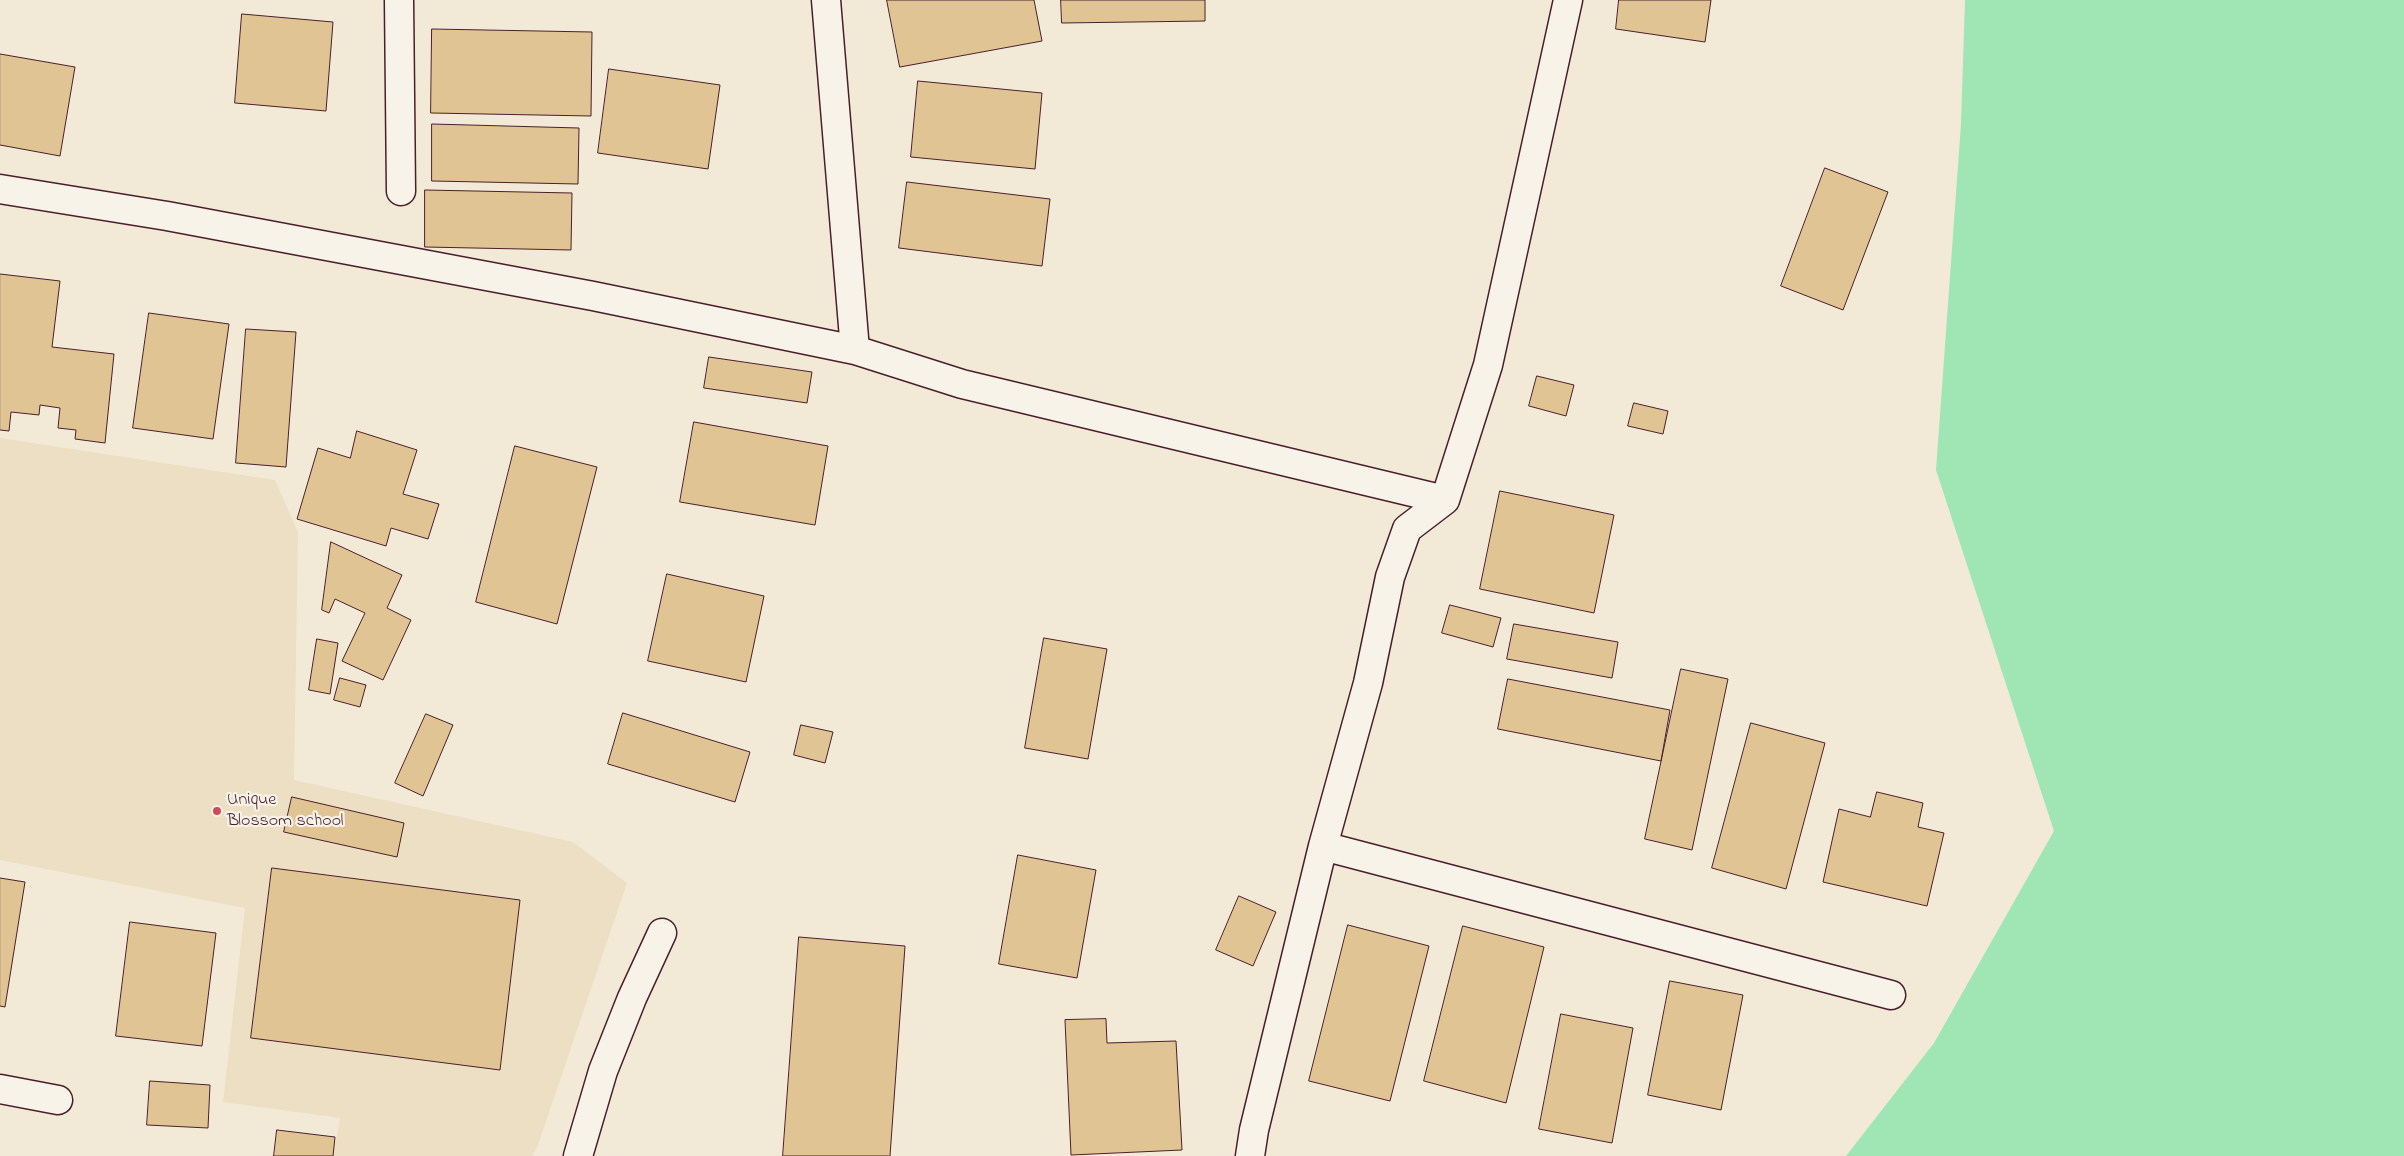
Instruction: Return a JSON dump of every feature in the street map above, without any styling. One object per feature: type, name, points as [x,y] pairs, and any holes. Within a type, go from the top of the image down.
[{"type":"street","points":[[399,0],[401,191]]},
{"type":"street","points":[[826,0],[854,350]]},
{"type":"street","points":[[1250,1156],[1254,1130],[1323,846],[1368,683],[1390,577],[1406,529],[1444,500],[1488,365],[1568,0]]},
{"type":"street","points":[[0,189],[167,216],[593,296],[854,350],[962,384],[1444,500]]},
{"type":"street","points":[[1323,846],[1891,995]]},
{"type":"street","points":[[578,1156],[603,1071],[632,998],[662,933]]},
{"type":"street","points":[[0,1089],[58,1100]]},
{"type":"shaded area","name":"Unique Blossom school","points":[[0,438],[275,480],[298,532],[294,780],[573,842],[627,883],[538,1145],[532,1156],[333,1156],[340,1118],[223,1102],[245,908],[0,860]]},
{"type":"green space","points":[[1965,0],[2404,0],[2404,1156],[1846,1156],[1934,1043],[2054,831],[1936,470],[1961,124]]},
{"type":"building","points":[[887,0],[1034,0],[1042,41],[900,67]]},
{"type":"building","points":[[1061,0],[1205,0],[1205,21],[1062,23]]},
{"type":"building","points":[[1619,0],[1711,0],[1705,42],[1616,29]]},
{"type":"building","points":[[242,14],[333,22],[326,111],[235,103]]},
{"type":"building","points":[[432,29],[592,32],[591,116],[431,113]]},
{"type":"building","points":[[0,54],[75,67],[60,156],[0,145]]},
{"type":"building","points":[[609,69],[720,85],[708,169],[598,153]]},
{"type":"building","points":[[918,81],[1042,93],[1035,169],[911,157]]},
{"type":"building","points":[[432,124],[579,128],[578,184],[432,181]]},
{"type":"building","points":[[1825,168],[1888,192],[1843,310],[1781,286]]},
{"type":"building","points":[[907,182],[1050,199],[1042,266],[899,248]]},
{"type":"building","points":[[425,190],[572,193],[571,250],[425,247]]},
{"type":"building","points":[[0,274],[60,281],[52,347],[114,354],[105,443],[75,439],[76,430],[58,428],[60,408],[40,405],[39,415],[11,412],[9,431],[0,430]]},
{"type":"building","points":[[149,313],[229,324],[213,439],[133,428]]},
{"type":"building","points":[[246,329],[296,332],[286,467],[236,463]]},
{"type":"building","points":[[709,357],[812,372],[807,403],[704,388]]},
{"type":"building","points":[[1537,376],[1574,385],[1566,416],[1529,406]]},
{"type":"building","points":[[1634,403],[1668,411],[1663,434],[1628,426]]},
{"type":"building","points":[[694,422],[828,446],[815,525],[680,502]]},
{"type":"building","points":[[357,431],[417,450],[403,494],[439,504],[428,539],[391,528],[386,546],[297,519],[318,448],[350,458]]},
{"type":"building","points":[[515,446],[597,467],[557,624],[476,602]]},
{"type":"building","points":[[1500,491],[1614,515],[1594,613],[1480,589]]},
{"type":"building","points":[[331,542],[402,575],[387,608],[411,620],[383,680],[342,661],[365,613],[335,599],[329,613],[322,610]]},
{"type":"building","points":[[667,574],[764,596],[746,682],[648,661]]},
{"type":"building","points":[[1450,605],[1501,618],[1493,647],[1442,633]]},
{"type":"building","points":[[1514,624],[1618,642],[1612,678],[1507,659]]},
{"type":"building","points":[[1044,638],[1107,649],[1088,759],[1025,748]]},
{"type":"building","points":[[317,639],[338,643],[330,694],[309,690]]},
{"type":"building","points":[[1681,669],[1728,679],[1692,850],[1645,839]]},
{"type":"building","points":[[340,678],[366,685],[360,707],[334,700]]},
{"type":"building","points":[[1508,679],[1670,710],[1661,761],[1498,729]]},
{"type":"building","points":[[623,713],[750,752],[735,802],[608,764]]},
{"type":"building","points":[[426,714],[453,725],[423,796],[395,783]]},
{"type":"building","points":[[1751,723],[1825,743],[1786,889],[1712,868]]},
{"type":"building","points":[[801,725],[833,732],[825,763],[794,755]]},
{"type":"building","points":[[1877,792],[1923,803],[1918,827],[1944,833],[1927,906],[1823,882],[1839,809],[1870,817]]},
{"type":"building","points":[[292,797],[404,823],[397,857],[284,832]]},
{"type":"building","points":[[1018,855],[1096,870],[1077,978],[999,964]]},
{"type":"building","points":[[272,868],[520,900],[500,1070],[251,1038]]},
{"type":"building","points":[[0,878],[25,882],[5,1007],[0,1006]]},
{"type":"building","points":[[1239,896],[1276,912],[1253,966],[1216,950]]},
{"type":"building","points":[[130,922],[216,933],[202,1046],[116,1036]]},
{"type":"building","points":[[1348,925],[1429,946],[1390,1101],[1309,1081]]},
{"type":"building","points":[[1463,926],[1544,947],[1506,1103],[1424,1081]]},
{"type":"building","points":[[799,937],[905,946],[890,1156],[783,1156]]},
{"type":"building","points":[[1670,981],[1743,995],[1721,1110],[1648,1095]]},
{"type":"building","points":[[1561,1014],[1633,1028],[1612,1143],[1539,1129]]},
{"type":"building","points":[[1106,1019],[1107,1043],[1176,1041],[1182,1150],[1071,1155],[1065,1020]]},
{"type":"building","points":[[150,1081],[210,1085],[208,1128],[147,1125]]},
{"type":"building","points":[[277,1130],[335,1137],[333,1156],[274,1156]]},
{"type":"place","name":"Unique Blossom school","points":[[217,811]]}]
